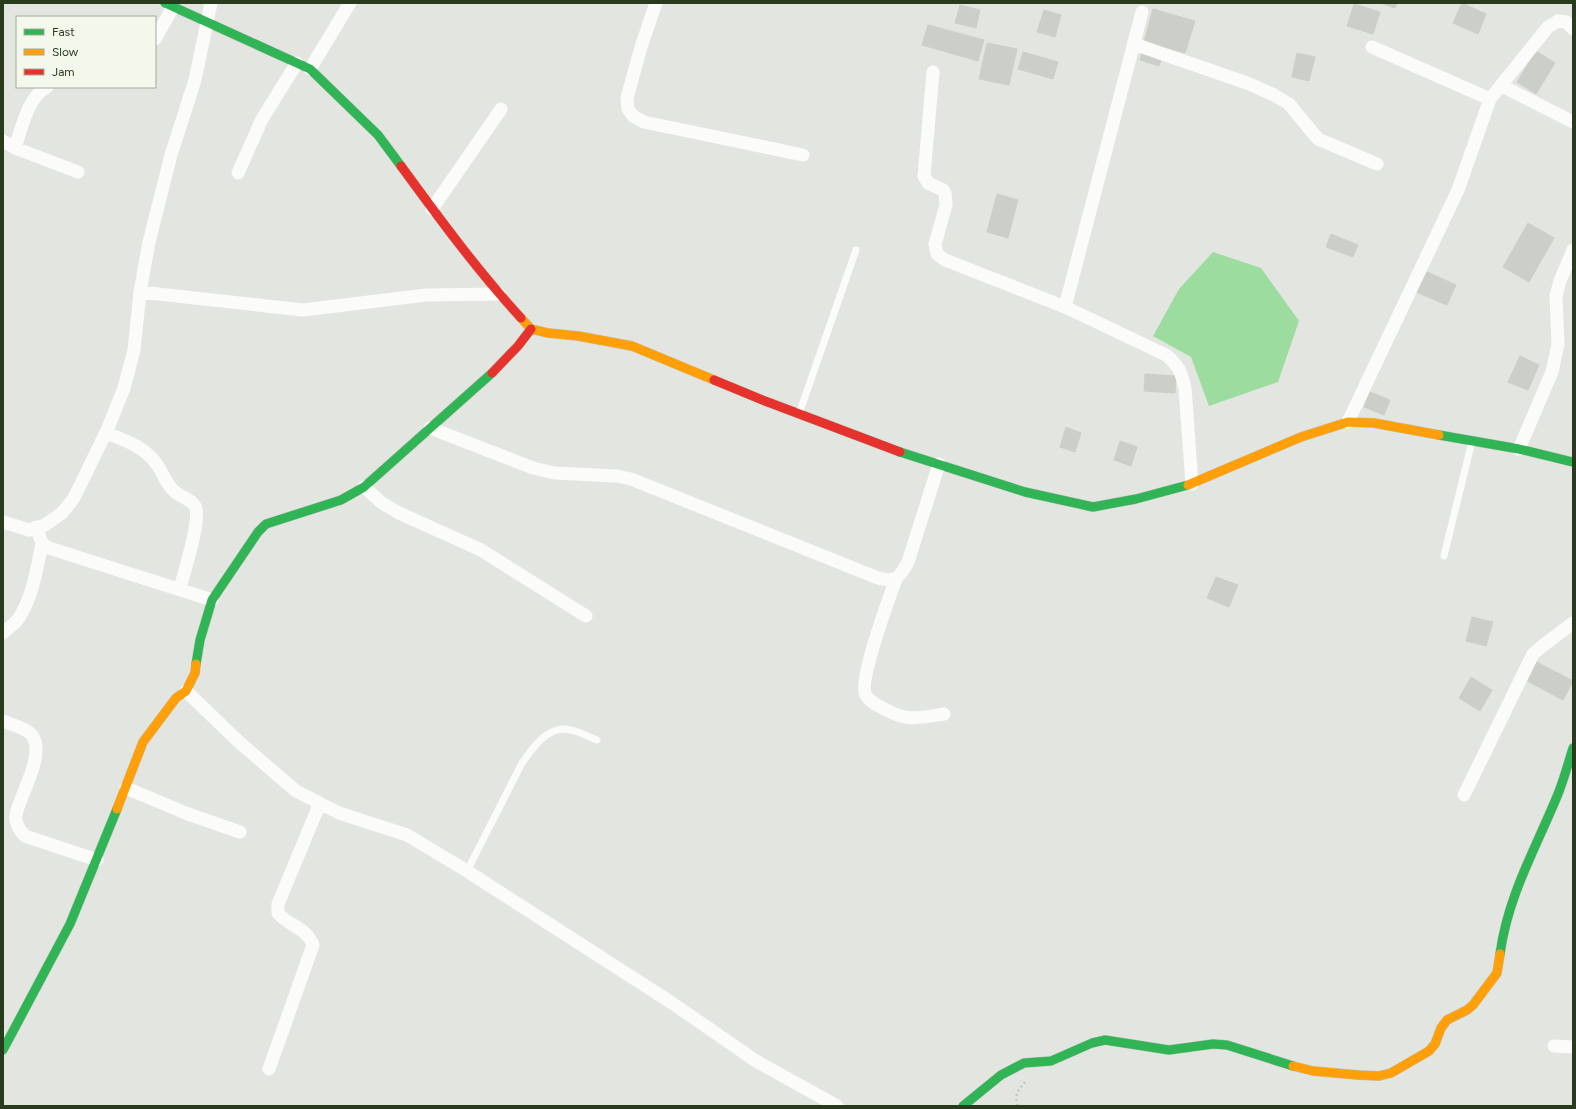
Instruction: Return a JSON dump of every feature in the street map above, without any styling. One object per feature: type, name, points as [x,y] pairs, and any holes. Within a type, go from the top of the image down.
[{"type":"street","points":[[3,522],[28,530],[45,525],[62,513],[74,498],[106,433],[124,388],[134,350],[140,292],[149,242],[171,155],[196,80],[211,3]]},
{"type":"street","points":[[310,69],[350,3]]},
{"type":"street","points":[[656,3],[641,47],[627,98],[628,109],[633,116],[644,122],[803,156]]},
{"type":"street","points":[[156,37],[169,5],[310,69],[378,135],[432,209],[499,294],[531,330],[548,334],[578,336],[632,346],[765,401],[905,454],[1025,492],[1093,507],[1136,499],[1192,484],[1301,437],[1348,422],[1374,423],[1520,448],[1573,462]]},
{"type":"street","points":[[1065,307],[1142,12]]},
{"type":"street","points":[[1348,422],[1455,196],[1490,99],[1548,27],[1558,21],[1566,22],[1573,29]]},
{"type":"street","points":[[1134,44],[1247,82],[1274,95],[1289,104],[1318,139],[1376,164]]},
{"type":"street","points":[[1372,47],[1490,99]]},
{"type":"street","points":[[238,173],[262,119],[298,64]]},
{"type":"street","points":[[932,72],[924,176],[928,183],[943,190],[946,198],[946,204],[935,244],[937,254],[945,260],[1065,307],[1166,355],[1177,365],[1182,373],[1185,388],[1192,484]]},
{"type":"street","points":[[1502,86],[1573,122]]},
{"type":"street","points":[[15,148],[27,113],[35,97],[46,88]]},
{"type":"street","points":[[432,209],[501,109]]},
{"type":"street","points":[[3,141],[15,148],[78,172]]},
{"type":"street","points":[[1520,448],[1552,372],[1558,344],[1556,296],[1560,281],[1573,250]]},
{"type":"street","points":[[140,292],[303,310],[426,295],[499,294]]},
{"type":"street","points":[[3,1050],[70,924],[144,742],[176,698],[186,691],[195,673],[200,640],[212,600],[258,532],[266,524],[341,500],[364,487],[491,374],[531,330]]},
{"type":"street","points":[[430,428],[533,468],[554,473],[617,476],[631,479],[878,578],[887,580],[896,579]]},
{"type":"street","points":[[106,433],[134,444],[147,453],[155,462],[168,485],[175,493],[188,499],[196,507],[197,516],[195,528],[180,589]]},
{"type":"street","points":[[939,464],[908,562],[902,573],[896,579],[882,618],[866,672],[864,687],[865,695],[870,701],[902,718],[915,719],[944,714]]},
{"type":"street","points":[[364,487],[382,503],[399,513],[481,550],[586,616]]},
{"type":"street","points":[[3,633],[18,620],[32,588],[42,544],[36,528]]},
{"type":"street","points":[[42,544],[49,548],[212,600]]},
{"type":"street","points":[[1464,795],[1534,654],[1573,623]]},
{"type":"street","points":[[186,691],[239,742],[296,791],[339,813],[407,835],[467,871],[672,1003],[756,1060],[837,1106]]},
{"type":"street","points":[[3,721],[23,728],[31,734],[36,743],[37,751],[32,770],[15,818],[18,828],[25,836],[96,860]]},
{"type":"street","points":[[963,1106],[1001,1075],[1024,1063],[1051,1061],[1092,1043],[1105,1040],[1169,1050],[1213,1044],[1227,1045],[1280,1064],[1306,1070],[1378,1076],[1391,1073],[1429,1051],[1435,1044],[1441,1028],[1447,1020],[1467,1010],[1473,1005],[1497,973],[1503,930],[1523,871],[1557,796],[1573,748]]},
{"type":"street","points":[[126,788],[188,814],[240,832]]},
{"type":"street","points":[[269,1068],[313,945],[310,937],[304,931],[284,919],[278,913],[278,904],[320,803]]},
{"type":"street","points":[[1554,1046],[1573,1047]]},
{"type":"lane","points":[[799,414],[856,250]]},
{"type":"lane","points":[[1444,556],[1473,440]]},
{"type":"lane","points":[[467,871],[522,763],[534,747],[551,732],[564,729],[597,740]]},
{"type":"path","points":[[1018,1106],[1016,1100],[1017,1093],[1028,1078]]},
{"type":"shaded area","points":[[1213,252],[1261,268],[1299,321],[1278,382],[1209,406],[1191,357],[1153,336],[1179,289]]},
{"type":"building","points":[[1383,3],[1397,3],[1395,8]]},
{"type":"building","points":[[1462,3],[1486,14],[1478,34],[1453,23]]},
{"type":"building","points":[[1354,4],[1380,12],[1373,34],[1347,26]]},
{"type":"building","points":[[960,5],[980,10],[976,28],[955,23]]},
{"type":"building","points":[[1153,9],[1195,21],[1185,53],[1144,42]]},
{"type":"building","points":[[1044,10],[1061,15],[1055,37],[1037,32]]},
{"type":"building","points":[[928,25],[984,40],[978,61],[922,45]]},
{"type":"building","points":[[987,43],[1017,49],[1009,85],[979,79]]},
{"type":"building","points":[[1143,50],[1162,56],[1159,66],[1140,60]]},
{"type":"building","points":[[1536,51],[1555,63],[1536,94],[1517,82]]},
{"type":"building","points":[[1023,52],[1058,62],[1053,79],[1018,69]]},
{"type":"building","points":[[1297,53],[1315,57],[1309,81],[1292,77]]},
{"type":"building","points":[[997,194],[1018,200],[1008,238],[987,232]]},
{"type":"building","points":[[1528,223],[1554,238],[1529,282],[1503,267]]},
{"type":"building","points":[[1331,234],[1358,245],[1353,257],[1326,247]]},
{"type":"building","points":[[1425,271],[1456,285],[1447,305],[1416,292]]},
{"type":"building","points":[[1520,356],[1539,365],[1528,390],[1508,382]]},
{"type":"building","points":[[1145,374],[1176,376],[1175,393],[1144,391]]},
{"type":"building","points":[[1370,392],[1390,400],[1384,415],[1364,407]]},
{"type":"building","points":[[1066,427],[1081,433],[1075,452],[1060,447]]},
{"type":"building","points":[[1120,441],[1137,447],[1131,466],[1114,460]]},
{"type":"building","points":[[1216,577],[1238,585],[1229,607],[1207,598]]},
{"type":"building","points":[[1472,617],[1493,622],[1486,646],[1466,641]]},
{"type":"building","points":[[1537,662],[1573,681],[1563,700],[1527,681]]},
{"type":"building","points":[[1471,677],[1492,690],[1480,711],[1459,698]]},
{"type":"traffic: fast","points":[[165,3],[310,69],[378,135],[401,166]]},
{"type":"traffic: fast","points":[[196,664],[200,640],[212,600],[258,532],[266,524],[341,500],[364,487],[492,373]]},
{"type":"traffic: fast","points":[[1439,435],[1519,449],[1573,462]]},
{"type":"traffic: fast","points":[[900,452],[1025,492],[1093,507],[1136,499],[1188,485]]},
{"type":"traffic: fast","points":[[1500,954],[1509,912],[1516,892],[1558,794],[1573,748]]},
{"type":"traffic: fast","points":[[3,1050],[70,924],[117,809]]},
{"type":"traffic: fast","points":[[963,1106],[1001,1075],[1024,1063],[1051,1061],[1092,1043],[1105,1040],[1169,1050],[1213,1044],[1227,1045],[1293,1066]]},
{"type":"traffic: slow","points":[[521,318],[531,329],[632,346],[714,380]]},
{"type":"traffic: slow","points":[[1188,485],[1301,437],[1348,422],[1374,423],[1439,435]]},
{"type":"traffic: slow","points":[[117,809],[143,742],[176,698],[186,691],[195,673],[196,664]]},
{"type":"traffic: slow","points":[[1293,1066],[1313,1071],[1358,1075],[1379,1076],[1391,1073],[1429,1051],[1435,1044],[1441,1028],[1447,1020],[1467,1010],[1473,1005],[1497,973],[1500,954]]},
{"type":"traffic: jam","points":[[401,166],[474,263],[521,318]]},
{"type":"traffic: jam","points":[[492,373],[518,346],[531,329]]},
{"type":"traffic: jam","points":[[714,380],[900,452]]}]
